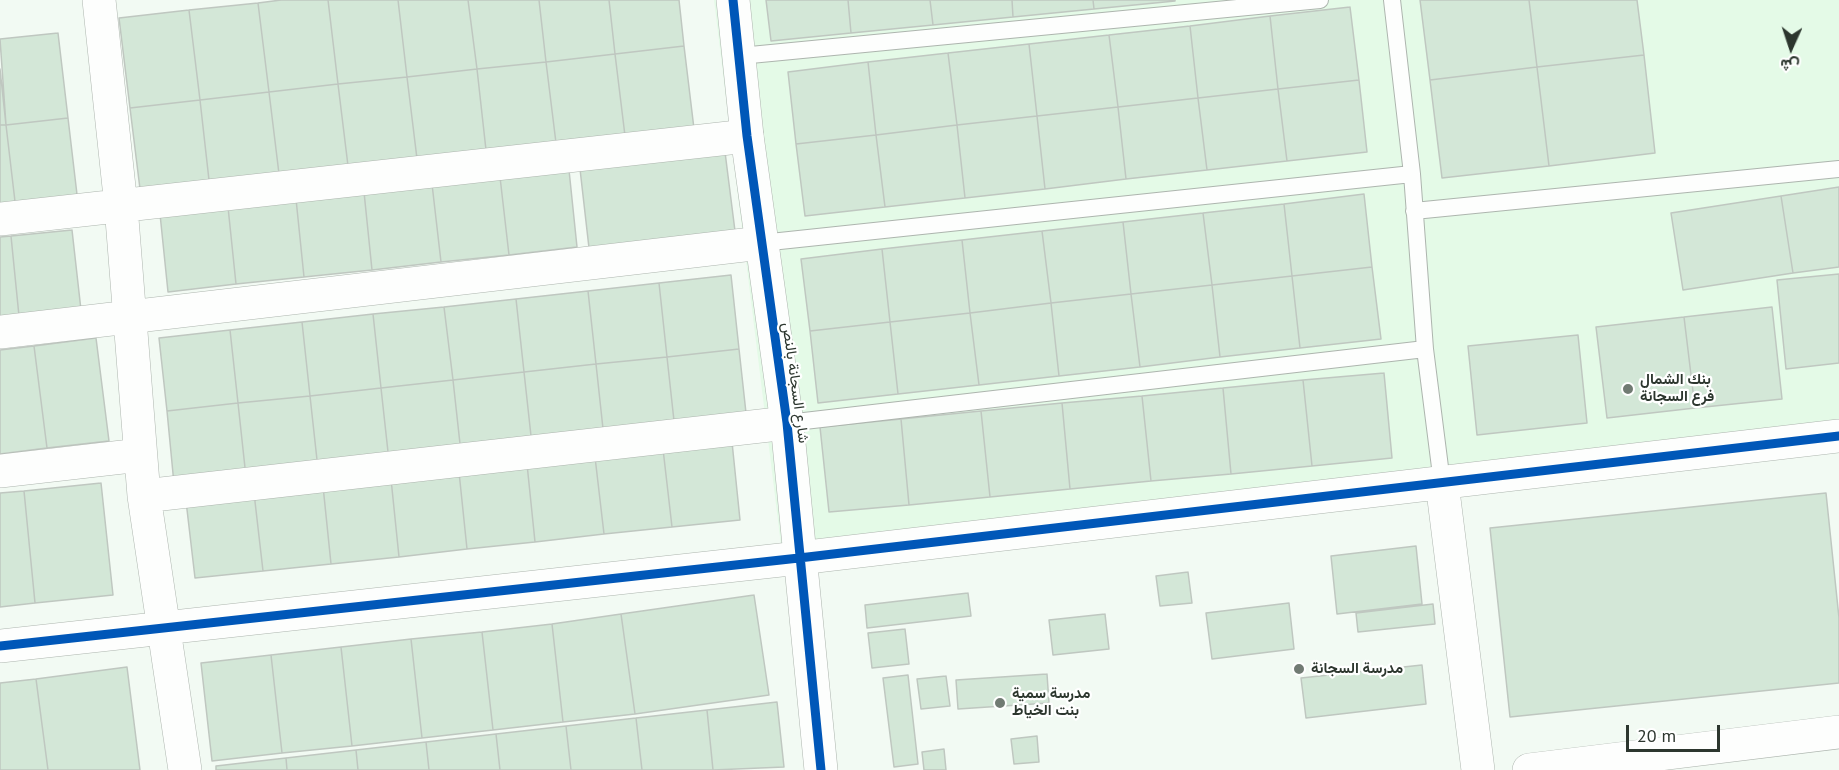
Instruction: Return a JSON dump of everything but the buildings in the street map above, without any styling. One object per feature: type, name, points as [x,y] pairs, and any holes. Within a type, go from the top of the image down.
[{"type":"street","points":[[99,0],[121,206],[144,496],[185,770]]},
{"type":"street","name":"شارع السجانة بالنص","points":[[733,0],[747,136],[787,423],[821,770]]},
{"type":"street","points":[[0,219],[747,136]]},
{"type":"street","points":[[0,332],[761,243]]},
{"type":"street","points":[[144,496],[787,423]]},
{"type":"street","points":[[0,646],[799,558],[1839,436]]},
{"type":"street","points":[[0,471],[140,455]]},
{"type":"street","points":[[1442,483],[1478,770]]},
{"type":"street","points":[[1529,770],[1839,732]]},
{"type":"lane","points":[[740,56],[1320,0]]},
{"type":"lane","points":[[1392,0],[1412,174],[1425,348],[1442,483]]},
{"type":"lane","points":[[1414,211],[1839,168]]},
{"type":"lane","points":[[761,243],[1412,174]]},
{"type":"lane","points":[[787,423],[1425,348]]},
{"type":"shaded area","points":[[714,0],[1839,0],[1839,428],[781,545]]},
{"type":"cycle path","points":[[733,0],[747,136],[787,423],[821,770]]},
{"type":"cycle path","points":[[0,646],[799,558],[1839,436]]},
{"type":"place","name":"بنك الشمال فرع السجانة","points":[[1628,389]]},
{"type":"place","name":"مدرسة السجانة","points":[[1299,669]]},
{"type":"place","name":"مدرسة سمية بنت الخياط","points":[[1000,703]]}]
